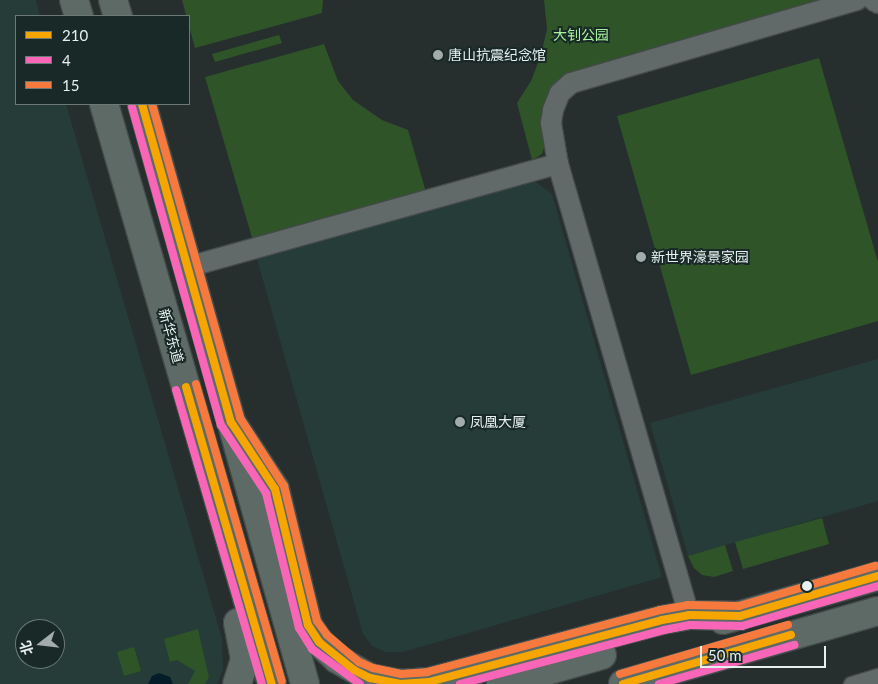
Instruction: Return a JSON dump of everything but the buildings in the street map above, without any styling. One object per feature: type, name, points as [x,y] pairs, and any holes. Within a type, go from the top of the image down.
[{"type":"main road","points":[[74,0],[79,15]]},
{"type":"main road","points":[[113,0],[118,15]]},
{"type":"main road","name":"新华东道","points":[[104,105],[272,684]]},
{"type":"main road","points":[[142,105],[305,684]]},
{"type":"main road","points":[[231,422],[275,489],[308,625],[319,642],[337,659],[370,678],[400,684],[429,682],[689,614],[740,616]]},
{"type":"main road","points":[[213,482],[214,531],[242,638],[245,659],[236,684]]},
{"type":"main road","points":[[501,684],[878,576]]},
{"type":"main road","points":[[623,684],[878,611]]},
{"type":"main road","points":[[665,684],[698,662]]},
{"type":"street","points":[[689,614],[558,164],[551,123],[553,110],[560,93],[571,83],[857,0]]},
{"type":"street","points":[[874,0],[878,3]]},
{"type":"street","points":[[188,267],[558,164]]},
{"type":"street","points":[[851,684],[878,676]]},
{"type":"shaded area","points":[[0,0],[36,0],[40,15],[15,15],[15,105],[66,105],[222,639],[223,670],[217,684],[0,684]]},
{"type":"shaded area","name":"凤凰大厦","points":[[523,181],[536,182],[552,194],[662,577],[403,652],[385,652],[372,646],[363,634],[257,259]]},
{"type":"shaded area","points":[[878,359],[878,501],[688,556],[650,423]]},
{"type":"green space","points":[[182,0],[323,0],[322,13],[195,48],[190,30],[190,15],[186,15]]},
{"type":"green space","name":"大钊公园","points":[[544,0],[832,0],[567,76],[542,154],[532,160],[517,103],[531,81],[540,58],[547,29]]},
{"type":"green space","points":[[279,35],[282,43],[215,62],[212,54]]},
{"type":"green space","points":[[324,44],[338,81],[353,100],[382,120],[408,130],[426,192],[253,241],[205,77]]},
{"type":"green space","points":[[819,58],[878,262],[878,321],[691,375],[617,116]]},
{"type":"green space","points":[[822,518],[829,544],[743,569],[735,542]]},
{"type":"green space","points":[[725,545],[733,571],[714,577],[702,575],[694,568],[688,556]]},
{"type":"green space","points":[[198,629],[209,677],[205,684],[188,684],[195,671],[177,660],[170,662],[164,639]]},
{"type":"green space","points":[[134,647],[141,671],[124,676],[117,652]]},
{"type":"water","points":[[159,673],[170,677],[173,684],[148,684],[152,676]]},
{"type":"transit line","name":"210","points":[[142,105],[231,422],[275,489],[308,625],[319,642],[354,670],[370,678],[400,684],[429,682],[662,620],[689,615],[740,616],[878,576]]},
{"type":"transit line","name":"15","points":[[152,105],[240,418],[284,486],[317,621],[327,635],[359,662],[373,668],[401,674],[427,672],[660,610],[688,605],[739,606],[875,566]]},
{"type":"transit line","name":"4","points":[[132,107],[221,425],[266,493],[299,628],[312,649],[360,684]]},
{"type":"transit line","name":"15","points":[[196,384],[282,681]]},
{"type":"transit line","name":"210","points":[[186,387],[272,684]]},
{"type":"transit line","name":"4","points":[[176,390],[262,684]]},
{"type":"transit line","name":"4","points":[[460,684],[664,630],[690,625],[742,626],[878,586]]},
{"type":"transit line","name":"15","points":[[620,674],[788,625]]},
{"type":"transit line","name":"210","points":[[623,684],[791,635]]},
{"type":"transit line","name":"4","points":[[659,684],[794,645]]},
{"type":"place","name":"唐山抗震纪念馆","points":[[438,55]]},
{"type":"place","name":"新世界濠景家园","points":[[641,257]]},
{"type":"place","name":"凤凰大厦","points":[[460,422]]}]
